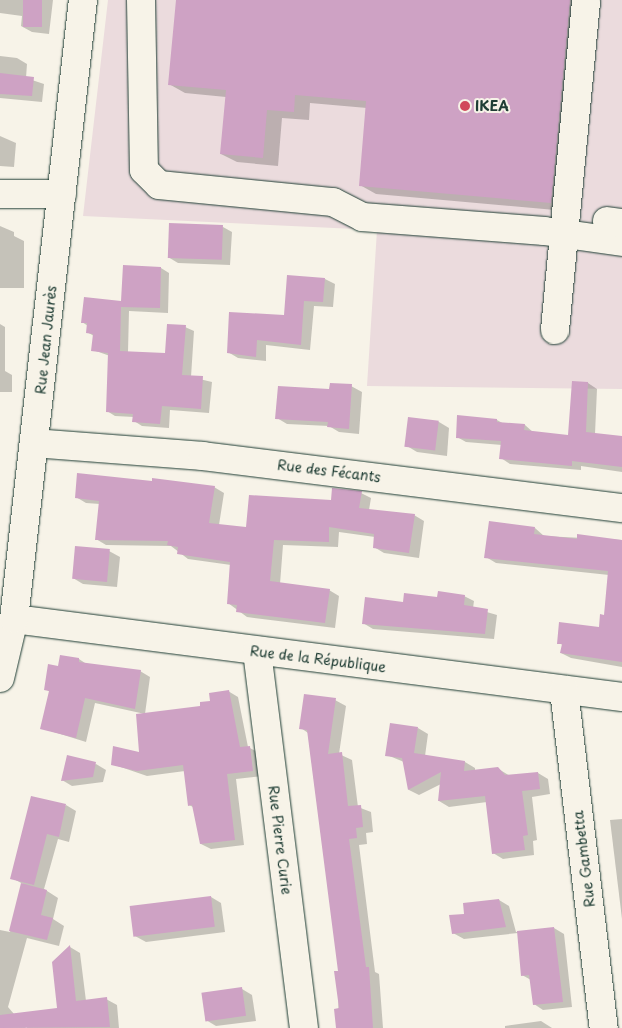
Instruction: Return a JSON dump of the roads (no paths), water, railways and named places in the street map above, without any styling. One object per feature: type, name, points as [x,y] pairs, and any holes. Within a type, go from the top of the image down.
[{"type":"street","name":"Rue Jean Jaurès","points":[[0,678],[14,619],[82,0]]},
{"type":"street","points":[[141,0],[144,170],[159,185],[333,202],[362,217],[544,231],[564,236],[617,229]]},
{"type":"street","points":[[555,330],[586,0]]},
{"type":"street","points":[[0,194],[62,194]]},
{"type":"street","name":"Rue des Fécants","points":[[34,443],[203,456],[622,508]]},
{"type":"street","name":"Rue de la République","points":[[14,619],[622,698]]},
{"type":"street","name":"Rue Pierre Curie","points":[[257,651],[304,1028]]},
{"type":"street","name":"Rue Gambetta","points":[[564,690],[604,1028]]},
{"type":"place","name":"IKEA","points":[[465,106]]}]
